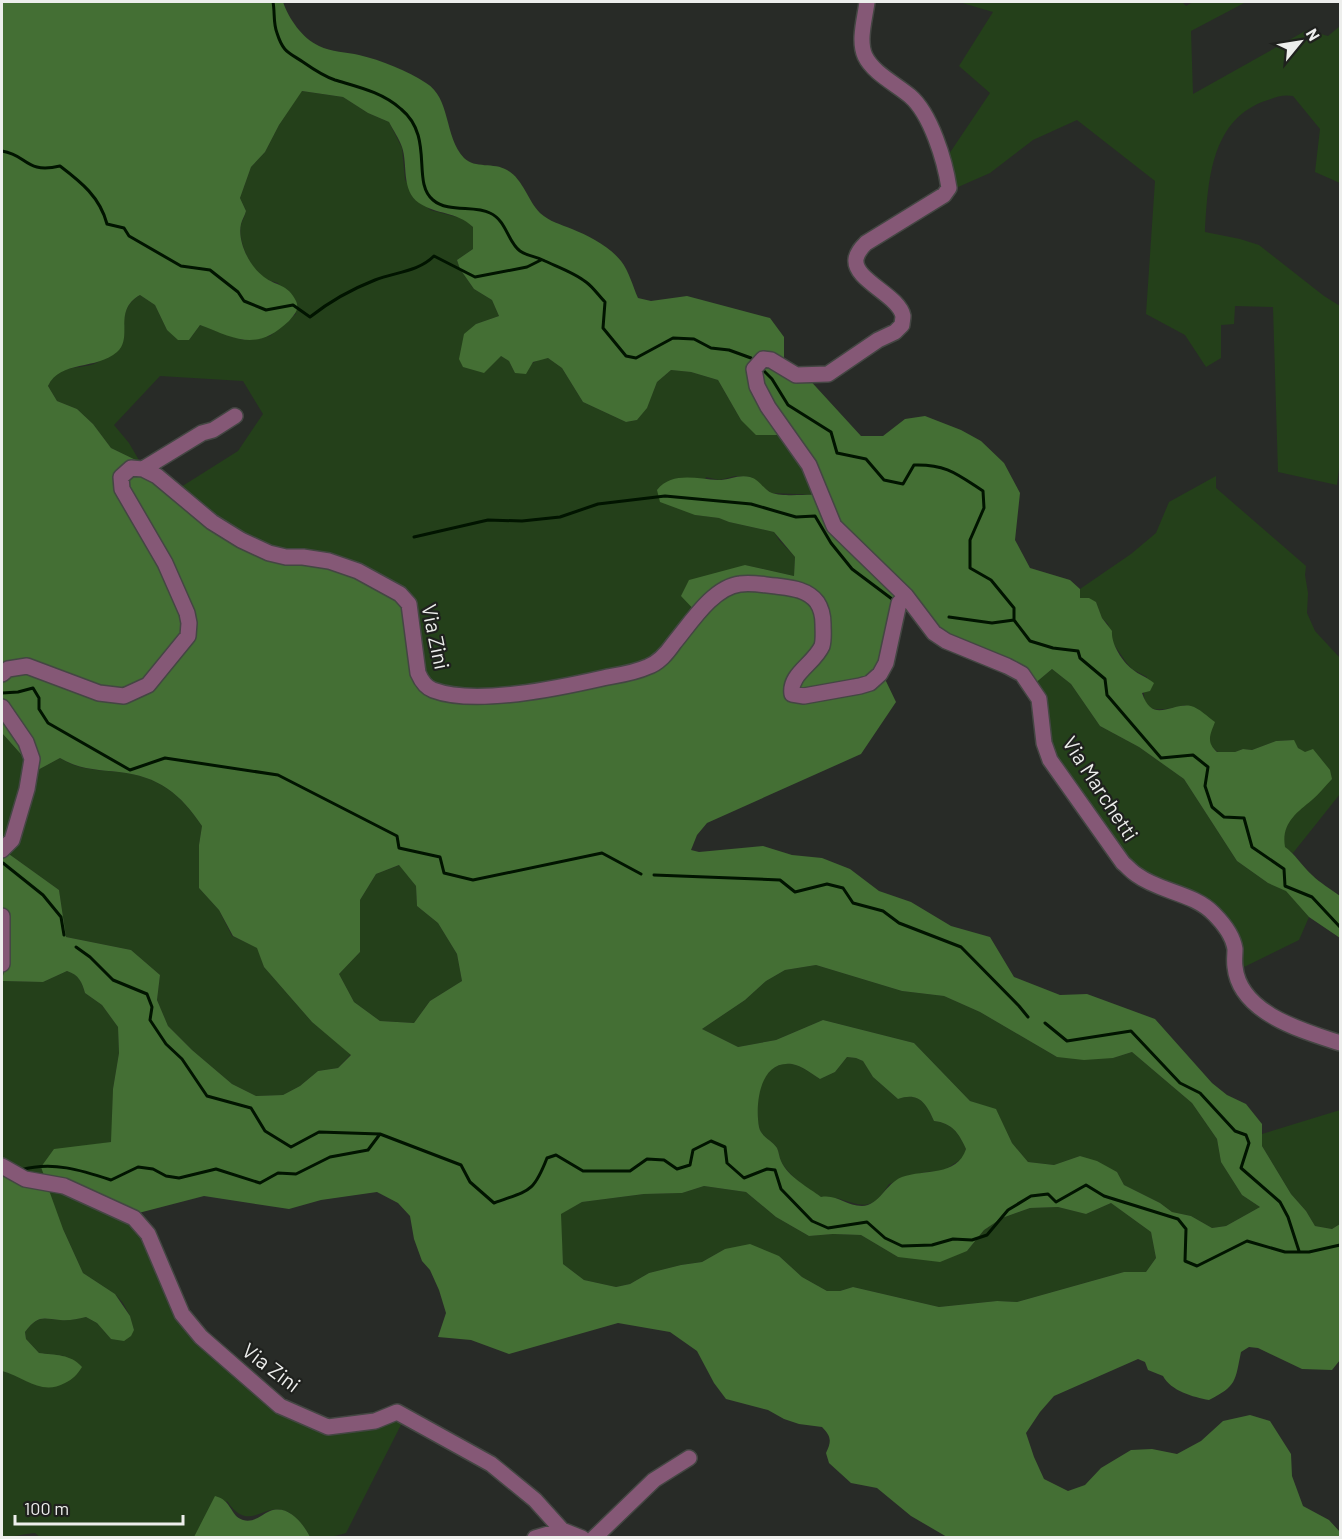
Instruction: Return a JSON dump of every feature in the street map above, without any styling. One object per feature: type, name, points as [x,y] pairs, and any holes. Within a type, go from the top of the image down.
[{"type":"street","name":"Via Marchetti","points":[[867,2],[862,44],[864,55],[871,65],[912,98],[924,112],[944,164],[949,188],[944,195],[866,243],[858,252],[855,261],[859,271],[898,306],[903,315],[902,325],[895,332],[878,340],[828,374],[796,375],[771,360],[763,359],[754,369],[757,386],[768,407],[809,465],[834,526],[906,596],[934,633],[946,641],[1022,674],[1039,699],[1044,743],[1050,760],[1123,863],[1137,876],[1201,904],[1213,913],[1230,936],[1234,948],[1234,969],[1239,983],[1273,1018],[1292,1027],[1341,1043]]},
{"type":"street","points":[[2,674],[8,669],[27,666],[99,693],[124,696],[148,685],[188,636],[189,623],[187,613],[165,563],[122,489],[121,477],[131,468],[143,469],[235,416]]},
{"type":"street","name":"Via Zini","points":[[143,469],[158,476],[212,522],[241,540],[269,553],[329,561],[358,572],[400,594],[409,604],[418,673],[423,683],[432,689],[459,694],[494,695],[530,692],[648,668],[666,654],[704,606],[722,591],[737,584],[750,583],[804,591],[817,603],[823,617],[822,645],[813,660],[795,678],[791,687],[792,694],[804,696],[860,686],[870,683],[880,674],[886,663],[899,603],[906,596]]},
{"type":"street","points":[[2,707],[26,742],[32,759],[27,789],[12,840],[2,850]]},
{"type":"street","points":[[2,916],[2,964]]},
{"type":"street","name":"Via Zini","points":[[2,1166],[25,1179],[64,1186],[134,1218],[148,1234],[182,1314],[201,1337],[280,1406],[328,1427],[375,1421],[397,1412],[490,1464],[535,1500],[562,1530]]},
{"type":"street","points":[[594,1538],[654,1480],[689,1458]]},
{"type":"street","points":[[535,1538],[562,1530],[582,1538]]},
{"type":"green space","points":[[2,2],[283,2],[297,27],[313,43],[329,50],[359,55],[385,63],[426,83],[440,98],[453,140],[464,158],[474,163],[507,170],[521,184],[540,213],[605,246],[624,265],[638,298],[651,301],[687,296],[770,318],[784,337],[784,368],[806,376],[861,436],[883,436],[905,419],[925,416],[961,430],[981,441],[1004,463],[1020,493],[1015,540],[1030,568],[1070,580],[1080,589],[1080,598],[1089,598],[1096,602],[1102,618],[1112,631],[1115,647],[1121,657],[1132,669],[1154,683],[1150,691],[1142,693],[1151,708],[1163,710],[1191,706],[1200,711],[1215,722],[1210,742],[1217,752],[1252,750],[1276,741],[1294,740],[1298,748],[1305,752],[1313,749],[1330,770],[1332,779],[1291,820],[1284,839],[1285,847],[1308,872],[1340,896],[1340,938],[1309,917],[1286,891],[1268,883],[1237,861],[1184,779],[1139,747],[1100,726],[1071,684],[1052,669],[1033,685],[959,646],[905,597],[884,677],[896,702],[861,754],[707,823],[697,835],[691,850],[699,852],[763,846],[792,855],[822,858],[850,869],[879,891],[911,902],[951,926],[990,937],[1014,977],[1060,995],[1087,994],[1155,1019],[1212,1083],[1227,1095],[1246,1104],[1262,1124],[1262,1146],[1291,1194],[1315,1226],[1332,1229],[1340,1224],[1340,1360],[1332,1370],[1302,1369],[1258,1348],[1249,1347],[1241,1352],[1236,1376],[1230,1386],[1209,1400],[1190,1395],[1171,1386],[1163,1376],[1148,1370],[1145,1362],[1138,1359],[1054,1396],[1026,1433],[1044,1479],[1068,1491],[1085,1485],[1101,1468],[1131,1450],[1152,1449],[1177,1454],[1201,1441],[1223,1421],[1250,1415],[1270,1421],[1291,1454],[1292,1476],[1303,1506],[1329,1520],[1340,1532],[1340,1537],[947,1537],[911,1516],[877,1488],[851,1483],[829,1463],[826,1453],[830,1439],[822,1427],[799,1424],[768,1410],[726,1399],[714,1383],[697,1351],[670,1332],[618,1323],[509,1354],[471,1340],[438,1337],[446,1313],[430,1270],[422,1261],[414,1239],[410,1216],[398,1203],[377,1192],[321,1200],[289,1209],[204,1196],[127,1216],[46,1182],[63,1229],[83,1273],[115,1294],[130,1316],[134,1330],[131,1336],[124,1341],[111,1339],[97,1323],[86,1317],[73,1320],[37,1320],[25,1332],[26,1339],[39,1353],[62,1356],[82,1367],[73,1378],[65,1383],[48,1387],[33,1384],[2,1371],[2,1163],[46,1181],[41,1167],[54,1149],[111,1142],[113,1089],[119,1053],[118,1027],[102,1005],[85,993],[81,982],[74,975],[67,971],[43,982],[2,981],[7,955],[2,911],[2,849],[59,890],[66,937],[131,950],[160,975],[157,1000],[168,1026],[232,1084],[256,1096],[283,1095],[300,1086],[318,1071],[338,1068],[351,1055],[312,1022],[264,967],[257,948],[233,936],[219,910],[199,888],[199,845],[202,826],[177,796],[157,782],[133,774],[81,767],[60,758],[36,771],[2,733]],"holes":[[[302,91],[343,97],[368,113],[389,122],[402,147],[407,184],[413,198],[426,207],[460,218],[473,227],[473,249],[457,260],[460,269],[474,289],[492,300],[499,316],[476,324],[464,334],[459,359],[463,367],[484,373],[501,356],[509,361],[515,373],[526,374],[533,362],[548,358],[562,368],[583,402],[626,422],[637,420],[647,408],[657,382],[671,370],[691,372],[718,380],[741,420],[756,435],[785,435],[819,495],[772,493],[753,478],[746,476],[718,480],[677,478],[663,484],[657,490],[660,502],[695,515],[719,518],[774,532],[795,557],[794,576],[745,565],[689,580],[681,596],[699,615],[632,676],[440,699],[421,683],[404,604],[339,569],[234,541],[140,462],[111,448],[93,424],[77,409],[57,401],[48,386],[61,372],[109,358],[122,346],[127,309],[140,295],[155,305],[167,330],[178,340],[189,340],[200,325],[236,338],[256,340],[277,331],[293,317],[297,307],[293,295],[286,288],[268,280],[254,267],[243,246],[240,231],[246,211],[240,198],[251,167],[265,152],[279,125]],[[399,865],[416,886],[417,906],[438,923],[457,954],[462,981],[430,1001],[414,1023],[380,1021],[354,1002],[339,974],[360,952],[360,900],[376,874]],[[816,965],[902,991],[944,996],[980,1012],[1057,1057],[1084,1060],[1113,1058],[1132,1052],[1192,1103],[1217,1139],[1221,1162],[1242,1195],[1260,1207],[1226,1226],[1212,1228],[1191,1216],[1172,1212],[1160,1203],[1124,1185],[1117,1172],[1097,1161],[1080,1156],[1054,1165],[1028,1162],[1012,1143],[996,1109],[970,1101],[914,1043],[823,1020],[776,1040],[738,1047],[702,1029],[745,1000],[766,981],[785,970]],[[847,1057],[863,1061],[873,1077],[898,1099],[917,1098],[925,1104],[934,1121],[946,1124],[954,1130],[966,1149],[962,1158],[948,1168],[902,1177],[868,1205],[856,1205],[832,1197],[821,1197],[793,1177],[784,1167],[777,1148],[760,1130],[758,1118],[759,1096],[766,1076],[772,1069],[792,1064],[820,1079],[835,1072]],[[704,1186],[746,1192],[776,1217],[809,1236],[861,1235],[898,1257],[940,1262],[967,1251],[984,1230],[1002,1218],[1030,1208],[1058,1207],[1086,1214],[1111,1203],[1151,1232],[1156,1258],[1146,1272],[1124,1272],[1017,1302],[997,1301],[939,1307],[853,1287],[840,1291],[827,1291],[802,1277],[779,1256],[750,1244],[725,1249],[702,1262],[649,1273],[630,1284],[616,1287],[584,1280],[563,1264],[561,1214],[582,1202],[644,1194],[682,1193]]]},
{"type":"green space","points":[[959,2],[1182,2],[1186,6],[1193,2],[1246,2],[1191,31],[1193,94],[1307,30],[1328,36],[1340,26],[1340,183],[1315,172],[1320,129],[1293,96],[1281,96],[1262,102],[1245,112],[1232,124],[1222,139],[1211,175],[1205,232],[1259,245],[1340,306],[1340,460],[1337,485],[1278,472],[1273,307],[1235,306],[1234,324],[1221,325],[1221,358],[1206,367],[1185,335],[1146,314],[1155,181],[1077,120],[1033,140],[990,173],[949,191],[945,160],[990,93],[959,66],[993,12]]},
{"type":"green space","points":[[301,91],[343,97],[368,113],[389,122],[402,148],[405,180],[430,210],[464,219],[473,227],[473,249],[457,260],[460,269],[474,289],[492,300],[499,316],[476,324],[501,356],[509,361],[515,373],[540,359],[548,358],[562,368],[583,402],[626,422],[637,420],[647,407],[657,382],[671,370],[691,372],[718,380],[741,420],[785,435],[820,495],[771,493],[751,477],[735,476],[719,480],[706,477],[695,515],[720,518],[774,532],[795,557],[794,576],[745,565],[687,601],[699,614],[652,669],[440,699],[288,559],[173,492],[238,451],[263,414],[243,381],[160,376],[114,425],[129,443],[140,462],[111,448],[93,424],[77,409],[57,401],[48,386],[52,379],[62,371],[94,364],[106,356],[123,338],[127,308],[140,295],[155,305],[167,330],[189,340],[200,325],[243,340],[270,336],[296,314],[278,283],[259,274],[246,254],[241,239],[241,225],[246,211],[240,198],[251,167],[265,152]]},
{"type":"green space","points":[[1216,476],[1216,488],[1306,566],[1307,613],[1315,631],[1340,658],[1340,794],[1293,853],[1284,847],[1287,825],[1301,808],[1313,799],[1305,753],[1293,740],[1276,741],[1252,750],[1218,752],[1211,746],[1185,705],[1166,709],[1151,708],[1144,698],[1147,677],[1132,669],[1111,640],[1108,624],[1102,618],[1096,602],[1080,598],[1080,589],[1131,554],[1156,533],[1169,502]]},
{"type":"green space","points":[[1052,669],[1071,684],[1100,726],[1139,747],[1184,779],[1237,861],[1268,883],[1286,890],[1309,917],[1299,940],[1238,970],[1228,929],[1134,870],[1053,761],[1033,685]]},
{"type":"green space","points":[[2,733],[36,771],[60,758],[81,767],[133,774],[157,782],[177,796],[202,826],[199,845],[199,888],[219,910],[232,936],[258,948],[264,967],[312,1022],[351,1054],[338,1068],[318,1071],[300,1086],[283,1095],[256,1096],[232,1084],[168,1026],[157,1000],[160,975],[131,950],[66,937],[59,890],[2,849]]},
{"type":"green space","points":[[400,865],[416,886],[417,906],[438,923],[457,954],[462,981],[430,1001],[414,1023],[380,1021],[354,1002],[339,974],[360,952],[360,900],[376,874]]},
{"type":"green space","points":[[816,965],[902,991],[944,996],[980,1012],[1057,1057],[1113,1058],[1132,1052],[1192,1103],[1217,1139],[1221,1162],[1242,1195],[1260,1207],[1226,1226],[1212,1228],[1191,1216],[1172,1212],[1160,1203],[1124,1185],[1117,1172],[1080,1156],[1054,1165],[1028,1162],[1012,1143],[996,1110],[970,1101],[914,1043],[823,1020],[776,1040],[738,1047],[702,1029],[745,1000],[766,981],[785,970]]},
{"type":"green space","points":[[67,971],[77,977],[85,993],[102,1005],[118,1027],[119,1053],[113,1089],[112,1142],[85,1146],[118,1212],[148,1236],[182,1312],[258,1385],[316,1423],[405,1417],[346,1533],[331,1537],[310,1537],[298,1520],[286,1511],[276,1509],[244,1516],[236,1512],[227,1501],[194,1537],[41,1538],[35,1533],[2,1537],[2,1371],[8,1373],[64,1356],[39,1353],[26,1339],[25,1332],[40,1319],[73,1320],[86,1317],[97,1323],[111,1339],[134,1330],[123,1303],[115,1294],[83,1273],[63,1229],[2,1163],[2,981],[43,982]]},
{"type":"green space","points":[[847,1057],[863,1061],[873,1077],[898,1099],[917,1098],[925,1104],[934,1121],[946,1124],[961,1138],[966,1149],[963,1158],[943,1171],[925,1172],[889,1184],[873,1202],[862,1205],[838,1198],[821,1197],[799,1182],[783,1165],[777,1148],[760,1130],[757,1107],[761,1086],[765,1076],[772,1069],[781,1065],[796,1065],[820,1079],[835,1072]]},
{"type":"green space","points":[[1340,1110],[1340,1224],[1332,1229],[1315,1226],[1291,1194],[1262,1146],[1262,1134]]},
{"type":"green space","points":[[704,1186],[746,1192],[776,1217],[809,1236],[861,1235],[898,1257],[967,1251],[984,1230],[1002,1218],[1030,1208],[1058,1207],[1086,1214],[1111,1203],[1151,1232],[1156,1258],[1146,1272],[1124,1272],[1017,1302],[997,1301],[939,1307],[853,1287],[840,1291],[827,1291],[802,1277],[779,1256],[725,1249],[702,1262],[649,1273],[630,1284],[616,1287],[584,1280],[563,1264],[560,1214],[582,1202],[644,1194],[682,1193]]},
{"type":"green space","points":[[215,1496],[225,1501],[239,1518],[247,1521],[254,1520],[270,1511],[289,1512],[299,1521],[310,1537],[194,1537]]},
{"type":"waterway","points":[[273,2],[276,29],[281,44],[287,51],[326,76],[386,98],[411,120],[420,145],[424,182],[433,200],[453,208],[476,209],[490,213],[504,226],[512,242],[520,251],[566,270],[589,284],[605,302],[603,328],[626,356],[636,358],[673,338],[694,339],[711,348],[729,350],[751,358]]},
{"type":"waterway","points":[[2,151],[11,153],[40,168],[60,166],[95,198],[107,224],[124,228],[129,236],[181,266],[210,270],[238,292],[244,301],[266,310],[293,305],[310,317],[358,287],[383,277],[414,269],[434,256],[475,277],[527,267],[541,260]]},
{"type":"waterway","points":[[763,370],[772,379],[788,405],[831,432],[837,453],[866,459],[884,480],[903,484],[914,465],[935,466],[951,471],[983,491],[984,508],[970,540],[970,568],[991,580],[1014,608],[1014,620],[1030,641],[1053,648],[1078,651],[1080,658],[1105,679],[1107,695],[1161,758],[1193,755],[1208,767],[1205,786],[1212,807],[1224,817],[1244,818],[1252,847],[1284,869],[1285,886],[1312,897],[1340,927]]},
{"type":"waterway","points":[[414,537],[488,520],[522,521],[560,517],[598,504],[665,496],[751,504],[796,517],[815,516],[831,543],[852,569],[892,599]]},
{"type":"waterway","points":[[949,617],[992,623],[1014,620]]},
{"type":"waterway","points":[[2,693],[33,688],[39,698],[39,709],[48,723],[130,770],[165,758],[278,775],[397,836],[399,848],[440,857],[444,873],[473,880],[602,853],[641,874]]},
{"type":"waterway","points":[[3,863],[43,895],[61,917],[64,935]]},
{"type":"waterway","points":[[654,875],[780,880],[795,892],[827,884],[843,888],[853,903],[883,911],[899,923],[961,947],[1028,1017]]},
{"type":"waterway","points":[[76,947],[90,957],[113,980],[147,994],[152,1007],[150,1020],[166,1044],[182,1059],[207,1096],[251,1108],[265,1131],[291,1147],[319,1132],[380,1134]]},
{"type":"waterway","points":[[1045,1023],[1067,1041],[1131,1031],[1180,1083],[1200,1093],[1235,1131],[1246,1135],[1249,1143],[1241,1168],[1280,1202],[1288,1217],[1299,1251]]},
{"type":"waterway","points":[[21,1170],[44,1166],[55,1167],[78,1170],[111,1180],[138,1167],[153,1169],[166,1176],[179,1178],[216,1169],[260,1183],[278,1173],[296,1174],[330,1157],[368,1150],[380,1134],[461,1165],[470,1182],[494,1203],[528,1189],[538,1178],[547,1158],[556,1155],[583,1171],[630,1171],[647,1159],[664,1160],[677,1169],[690,1165],[693,1150],[711,1141],[725,1147],[727,1163],[744,1178],[767,1169],[775,1170],[781,1189],[812,1221],[828,1228],[867,1222],[885,1238],[902,1246],[932,1245],[953,1239],[972,1240],[987,1235],[1008,1210],[1031,1196],[1048,1194],[1056,1202],[1086,1185],[1104,1196],[1178,1219],[1186,1229],[1185,1261],[1197,1266],[1247,1241],[1285,1252],[1309,1252],[1340,1245]]}]
